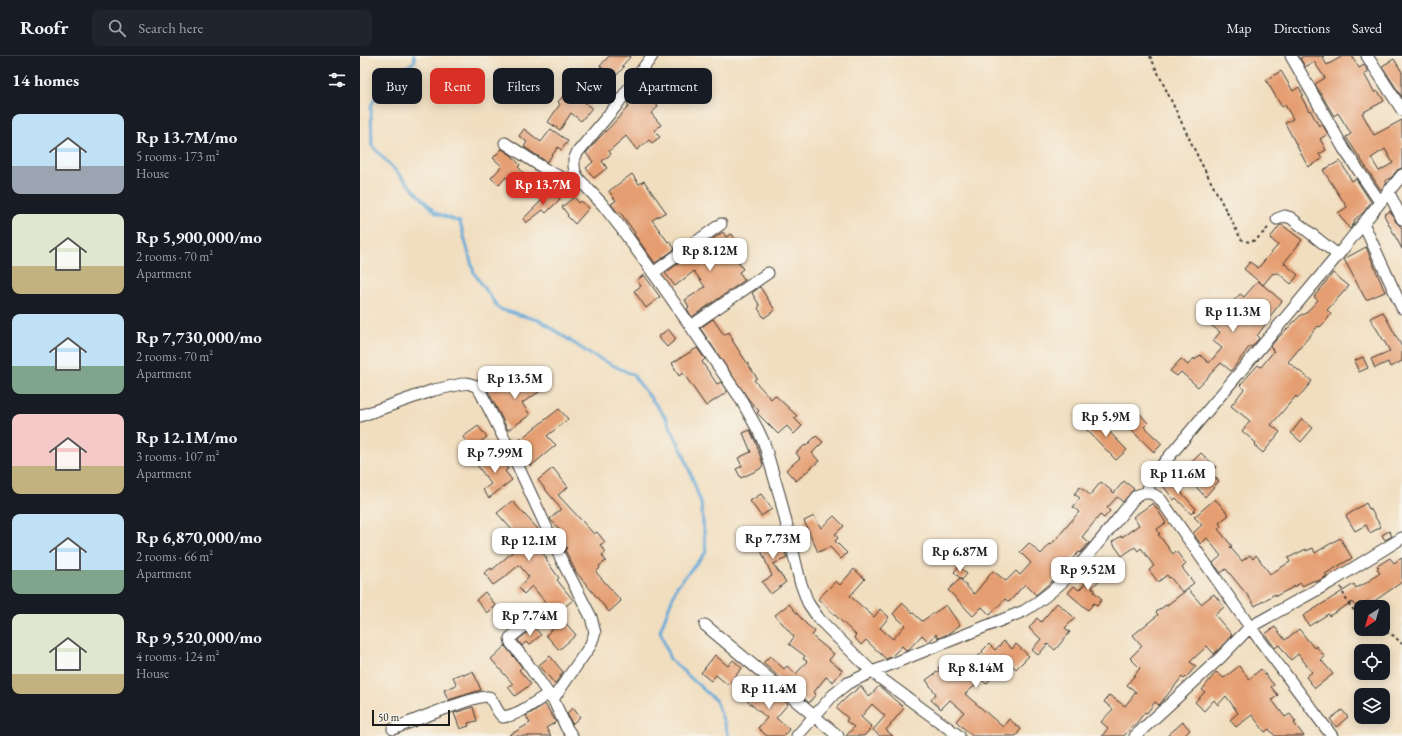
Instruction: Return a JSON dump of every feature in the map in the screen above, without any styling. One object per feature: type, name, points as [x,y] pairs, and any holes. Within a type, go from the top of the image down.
[{"type":"street","points":[[557,174],[574,160],[583,144],[616,106],[652,56]]},
{"type":"street","points":[[1291,56],[1344,149],[1380,202]]},
{"type":"street","points":[[1367,56],[1402,110]]},
{"type":"street","points":[[505,143],[548,171],[573,183],[585,185]]},
{"type":"street","points":[[574,160],[575,172],[621,228],[654,273],[739,396],[758,430],[764,443],[786,519],[800,581],[808,603],[819,619],[872,672],[959,736]]},
{"type":"street","points":[[1148,493],[1149,483],[1152,478],[1338,255],[1402,175]]},
{"type":"street","points":[[1388,191],[1402,219]]},
{"type":"street","points":[[1277,219],[1285,216],[1291,218],[1338,255]]},
{"type":"street","points":[[1363,223],[1402,308]]},
{"type":"street","points":[[654,273],[721,224]]},
{"type":"street","points":[[691,326],[768,273]]},
{"type":"street","points":[[360,416],[434,390],[467,384],[476,386],[517,464],[562,561],[592,617],[595,634],[590,646],[550,696],[516,713],[503,717],[498,713],[490,698],[487,696],[471,700],[393,729]]},
{"type":"street","points":[[797,736],[832,695],[848,683],[1033,606],[1084,562],[1136,496],[1143,493],[1148,493],[1155,495],[1161,500],[1250,627],[1332,736]]},
{"type":"street","points":[[1135,736],[1220,658],[1250,627],[1330,582],[1402,538]]},
{"type":"street","points":[[538,615],[510,638],[511,643],[550,696],[572,736]]},
{"type":"street","points":[[705,625],[838,736]]},
{"type":"path","points":[[1150,56],[1199,159],[1241,239],[1249,242],[1254,241],[1277,219]]},
{"type":"path","points":[[1330,582],[1354,611]]},
{"type":"path","points":[[1390,634],[1402,644]]},
{"type":"building","points":[[609,56],[631,56],[616,76],[616,68],[602,68],[600,66]]},
{"type":"building","points":[[1304,56],[1324,56],[1322,57],[1327,65],[1343,56],[1352,56],[1359,68],[1364,65],[1368,72],[1364,74],[1375,93],[1378,91],[1384,101],[1362,113],[1374,135],[1402,120],[1402,168],[1397,170],[1392,177],[1385,181],[1387,183],[1381,190],[1346,137],[1351,134],[1338,113],[1334,116],[1315,84],[1325,78],[1314,62],[1305,67],[1300,58]],"holes":[[[1385,149],[1393,163],[1379,171],[1371,158]]]},
{"type":"building","points":[[1394,59],[1402,72],[1402,97],[1382,66]]},
{"type":"building","points":[[1281,71],[1293,91],[1299,87],[1303,95],[1301,96],[1309,111],[1310,110],[1319,126],[1322,124],[1328,134],[1320,139],[1326,150],[1319,154],[1322,159],[1308,167],[1285,123],[1293,119],[1285,105],[1282,107],[1266,80]]},
{"type":"building","points":[[562,97],[562,104],[587,104],[592,108],[581,121],[571,113],[560,130],[548,122],[560,104],[558,102]]},
{"type":"building","points":[[628,104],[656,104],[658,107],[651,113],[661,125],[654,131],[660,137],[652,143],[649,140],[637,150],[626,136],[609,151],[611,154],[602,161],[607,168],[594,178],[586,168],[593,162],[586,153],[629,106]]},
{"type":"building","points":[[524,129],[541,142],[551,129],[568,141],[561,150],[558,147],[547,162],[524,147],[527,142],[519,136]]},
{"type":"building","points":[[502,149],[511,155],[520,165],[518,167],[532,181],[520,192],[506,177],[499,185],[491,178],[502,166],[493,158]]},
{"type":"building","points":[[1340,161],[1352,181],[1356,179],[1371,202],[1363,213],[1354,220],[1355,222],[1350,229],[1338,213],[1347,207],[1323,170]]},
{"type":"building","points":[[632,174],[639,184],[644,181],[666,212],[652,220],[675,249],[655,263],[620,212],[618,213],[611,204],[616,201],[609,191]]},
{"type":"building","points":[[551,191],[560,199],[546,213],[543,210],[526,223],[523,219]]},
{"type":"building","points":[[574,197],[579,203],[581,201],[589,208],[575,224],[567,216],[568,215],[562,207]]},
{"type":"building","points":[[1390,211],[1396,222],[1402,228],[1402,249],[1384,215]]},
{"type":"building","points":[[1280,225],[1302,240],[1284,263],[1298,275],[1291,284],[1277,272],[1275,274],[1273,273],[1263,285],[1244,269],[1250,262],[1258,268],[1278,245],[1270,238]]},
{"type":"building","points":[[723,232],[726,237],[732,234],[739,245],[730,250],[743,269],[739,272],[745,280],[692,317],[687,309],[689,307],[685,300],[705,287],[694,271],[675,286],[665,273]]},
{"type":"building","points":[[1366,247],[1385,292],[1366,300],[1344,259]]},
{"type":"building","points":[[1333,273],[1349,286],[1327,310],[1331,314],[1326,321],[1320,327],[1318,326],[1288,362],[1312,381],[1298,398],[1296,396],[1271,425],[1280,432],[1263,453],[1254,445],[1256,443],[1242,431],[1250,421],[1231,406],[1244,389],[1240,385],[1258,365],[1261,367],[1274,351],[1270,347],[1276,340],[1302,314],[1304,315],[1318,300],[1314,297]]},
{"type":"building","points":[[644,275],[660,297],[646,308],[634,291],[641,286],[637,280]]},
{"type":"building","points":[[1258,281],[1282,301],[1264,324],[1265,325],[1257,336],[1259,338],[1252,347],[1250,346],[1231,371],[1221,363],[1198,387],[1181,372],[1177,376],[1170,371],[1181,359],[1188,365],[1194,358],[1195,360],[1200,355],[1209,363],[1222,348],[1213,341],[1220,332],[1207,322],[1214,313],[1216,315],[1222,308],[1225,310],[1240,294],[1244,297]]},
{"type":"building","points":[[760,287],[775,310],[764,318],[758,308],[760,306],[752,293]]},
{"type":"building","points":[[1383,312],[1402,347],[1402,361],[1390,367],[1388,362],[1375,368],[1371,359],[1390,351],[1370,318]]},
{"type":"building","points":[[713,319],[724,335],[729,332],[732,340],[757,378],[754,380],[771,399],[775,395],[797,416],[794,418],[802,426],[794,434],[787,426],[778,434],[757,413],[759,411],[749,400],[700,328]]},
{"type":"building","points":[[668,329],[676,339],[667,347],[658,337]]},
{"type":"building","points":[[697,348],[705,359],[702,362],[717,384],[721,382],[727,392],[706,406],[683,373],[679,376],[672,363]]},
{"type":"building","points":[[1363,357],[1368,368],[1359,372],[1354,361]]},
{"type":"building","points":[[541,372],[546,379],[535,386],[539,392],[522,403],[530,415],[508,430],[488,391],[507,380],[513,390]]},
{"type":"building","points":[[559,409],[568,419],[547,436],[556,445],[531,466],[520,454],[514,444]]},
{"type":"building","points":[[1140,414],[1148,423],[1144,427],[1162,444],[1154,452],[1127,426]]},
{"type":"building","points":[[1095,417],[1127,450],[1116,460],[1084,427]]},
{"type":"building","points":[[1302,419],[1313,428],[1301,442],[1291,433]]},
{"type":"building","points":[[478,426],[487,437],[471,449],[463,437]]},
{"type":"building","points":[[750,430],[763,465],[760,469],[741,478],[736,469],[742,466],[738,458],[751,452],[743,433]]},
{"type":"building","points":[[816,436],[823,442],[812,453],[819,461],[796,481],[786,470],[800,458],[796,453]]},
{"type":"building","points":[[496,452],[508,469],[505,471],[512,480],[489,498],[483,490],[491,484],[477,465]]},
{"type":"building","points":[[1201,453],[1216,467],[1210,473],[1219,481],[1205,497],[1183,471]]},
{"type":"building","points":[[553,468],[568,487],[558,495],[594,534],[597,532],[605,542],[600,545],[606,552],[602,555],[606,561],[599,566],[600,568],[596,572],[621,601],[609,612],[576,572],[565,550],[567,548],[560,541],[557,535],[561,531],[550,519],[561,509],[538,480]]},
{"type":"building","points":[[1168,477],[1196,509],[1191,514],[1176,498],[1174,500],[1161,483]]},
{"type":"building","points":[[1124,481],[1134,489],[1123,502],[1117,497],[1107,508],[1110,511],[1104,518],[1100,515],[1082,537],[1089,543],[1059,572],[1060,574],[1036,595],[1025,584],[1009,602],[1005,599],[990,615],[982,607],[973,616],[948,590],[960,579],[974,594],[993,571],[1006,581],[1016,571],[1020,575],[1031,563],[1020,552],[1029,543],[1041,554],[1050,544],[1051,545],[1079,512],[1073,507],[1080,498],[1074,494],[1080,487],[1090,495],[1101,482],[1114,493]]},
{"type":"building","points":[[761,494],[772,509],[761,516],[750,501]]},
{"type":"building","points":[[1215,499],[1229,515],[1219,523],[1221,526],[1218,529],[1232,546],[1230,547],[1242,561],[1250,555],[1253,559],[1256,555],[1270,574],[1290,562],[1288,558],[1306,549],[1306,551],[1313,548],[1315,553],[1340,538],[1352,558],[1325,574],[1327,576],[1316,582],[1315,580],[1302,586],[1301,583],[1276,596],[1275,594],[1255,606],[1226,569],[1221,573],[1213,563],[1221,556],[1207,538],[1201,544],[1193,533],[1202,525],[1194,517]]},
{"type":"building","points":[[512,501],[538,529],[529,536],[547,559],[546,560],[559,578],[557,580],[573,600],[552,617],[545,608],[548,605],[532,586],[524,594],[519,588],[529,577],[519,565],[493,585],[484,573],[491,568],[492,570],[515,550],[506,540],[514,532],[497,513]]},
{"type":"building","points":[[1153,503],[1166,523],[1157,529],[1160,534],[1158,534],[1173,554],[1176,551],[1186,564],[1182,568],[1194,583],[1182,592],[1167,575],[1158,582],[1149,570],[1154,566],[1141,548],[1138,551],[1135,547],[1122,556],[1112,542],[1139,525],[1133,517]]},
{"type":"building","points":[[1366,503],[1381,527],[1370,533],[1366,525],[1355,531],[1346,516]]},
{"type":"building","points":[[814,516],[821,528],[834,516],[844,526],[835,534],[838,538],[835,541],[847,553],[841,559],[830,547],[818,552],[804,521]]},
{"type":"building","points":[[1389,531],[1392,536],[1385,540],[1382,535]]},
{"type":"building","points":[[778,532],[787,558],[773,564],[786,582],[771,594],[762,582],[772,576],[757,541]]},
{"type":"building","points":[[1390,558],[1394,563],[1402,558],[1402,582],[1376,600],[1354,600],[1354,605],[1352,602],[1329,616],[1328,614],[1309,626],[1303,616],[1354,584],[1356,588],[1366,583],[1380,573],[1377,566]]},
{"type":"building","points":[[959,566],[967,574],[962,580],[954,572]]},
{"type":"building","points":[[1093,568],[1103,576],[1092,588],[1095,590],[1094,592],[1102,599],[1097,606],[1094,603],[1088,610],[1068,593],[1074,586],[1079,590],[1090,578],[1087,575]]},
{"type":"building","points":[[854,569],[865,579],[850,596],[874,617],[880,609],[889,617],[880,628],[893,639],[905,625],[893,614],[902,603],[922,621],[946,605],[960,625],[946,635],[938,638],[936,634],[929,642],[922,635],[907,651],[902,646],[891,657],[886,659],[866,640],[861,645],[854,637],[856,635],[818,599],[836,581],[840,585]]},
{"type":"building","points":[[1188,589],[1201,604],[1214,594],[1224,607],[1215,615],[1232,635],[1214,654],[1207,646],[1190,662],[1196,666],[1189,674],[1184,679],[1182,677],[1159,705],[1155,702],[1147,713],[1145,712],[1124,736],[1102,736],[1108,728],[1101,722],[1113,709],[1104,702],[1109,695],[1125,706],[1136,692],[1127,685],[1140,668],[1130,658],[1142,646],[1133,635],[1158,615],[1156,612]]},
{"type":"building","points":[[485,592],[496,606],[487,613],[476,600]]},
{"type":"building","points":[[1057,603],[1075,618],[1065,628],[1070,632],[1055,650],[1048,644],[1038,655],[1032,650],[1041,639],[1029,628],[1037,618],[1041,622]]},
{"type":"building","points":[[789,604],[806,624],[815,631],[812,636],[834,654],[829,660],[842,670],[833,682],[826,677],[814,692],[816,694],[809,703],[763,663],[770,656],[784,669],[787,666],[796,674],[807,661],[803,659],[805,656],[789,644],[794,637],[775,615]]},
{"type":"building","points":[[563,620],[576,635],[559,650],[546,635]]},
{"type":"building","points":[[534,627],[541,635],[529,645],[526,642],[522,646],[518,640]]},
{"type":"building","points":[[1275,627],[1285,640],[1299,629],[1314,648],[1316,646],[1325,657],[1321,660],[1333,674],[1315,688],[1306,677],[1312,672],[1298,654],[1291,660],[1279,645],[1275,648],[1265,634]]},
{"type":"building","points":[[1004,641],[1012,649],[1016,644],[1029,656],[1016,669],[1008,661],[986,684],[982,680],[965,694],[1003,727],[1009,719],[1021,729],[1016,736],[972,736],[956,721],[964,712],[950,700],[941,709],[931,700],[936,694],[926,680],[940,670],[938,668],[947,661],[958,674],[983,652],[982,651],[989,644],[995,650]]},
{"type":"building","points":[[505,646],[522,667],[519,670],[531,684],[515,696],[508,687],[513,684],[491,659]]},
{"type":"building","points":[[715,655],[728,666],[733,660],[742,668],[728,685],[716,675],[711,681],[701,673]]},
{"type":"building","points":[[550,656],[563,672],[555,684],[539,665]]},
{"type":"building","points":[[1239,666],[1249,679],[1261,669],[1274,685],[1271,687],[1278,695],[1272,700],[1285,717],[1290,714],[1296,722],[1294,723],[1304,736],[1275,736],[1269,729],[1265,732],[1252,715],[1236,727],[1230,720],[1238,713],[1226,696],[1218,705],[1214,700],[1204,711],[1195,702],[1205,692],[1202,690],[1216,672],[1224,678]]},
{"type":"building","points":[[473,671],[481,690],[448,700],[444,690],[457,685],[453,677],[463,673],[464,675]]},
{"type":"building","points":[[762,682],[788,704],[776,718],[789,729],[784,736],[767,736],[758,728],[767,718],[746,700]]},
{"type":"building","points":[[861,686],[869,697],[879,686],[904,708],[886,730],[893,736],[880,736],[873,730],[885,716],[872,704],[861,717],[872,727],[864,736],[846,736],[854,727],[846,721],[848,718],[836,708]]},
{"type":"building","points":[[545,704],[556,722],[546,728],[551,736],[508,736],[530,723],[526,716]]},
{"type":"building","points":[[473,707],[477,721],[468,723],[469,726],[460,729],[454,713]]},
{"type":"building","points":[[573,708],[580,717],[572,724],[567,713]]},
{"type":"building","points":[[1342,710],[1348,717],[1336,727],[1330,719]]},
{"type":"building","points":[[1183,722],[1190,730],[1184,736],[1167,736]]},
{"type":"waterway","points":[[414,56],[415,61],[382,85],[371,106],[372,146],[436,213],[460,222],[474,273],[499,309],[541,321],[590,354],[633,375],[666,418],[684,455],[701,503],[706,552],[677,586],[660,631],[670,659],[716,701],[729,736]]}]
